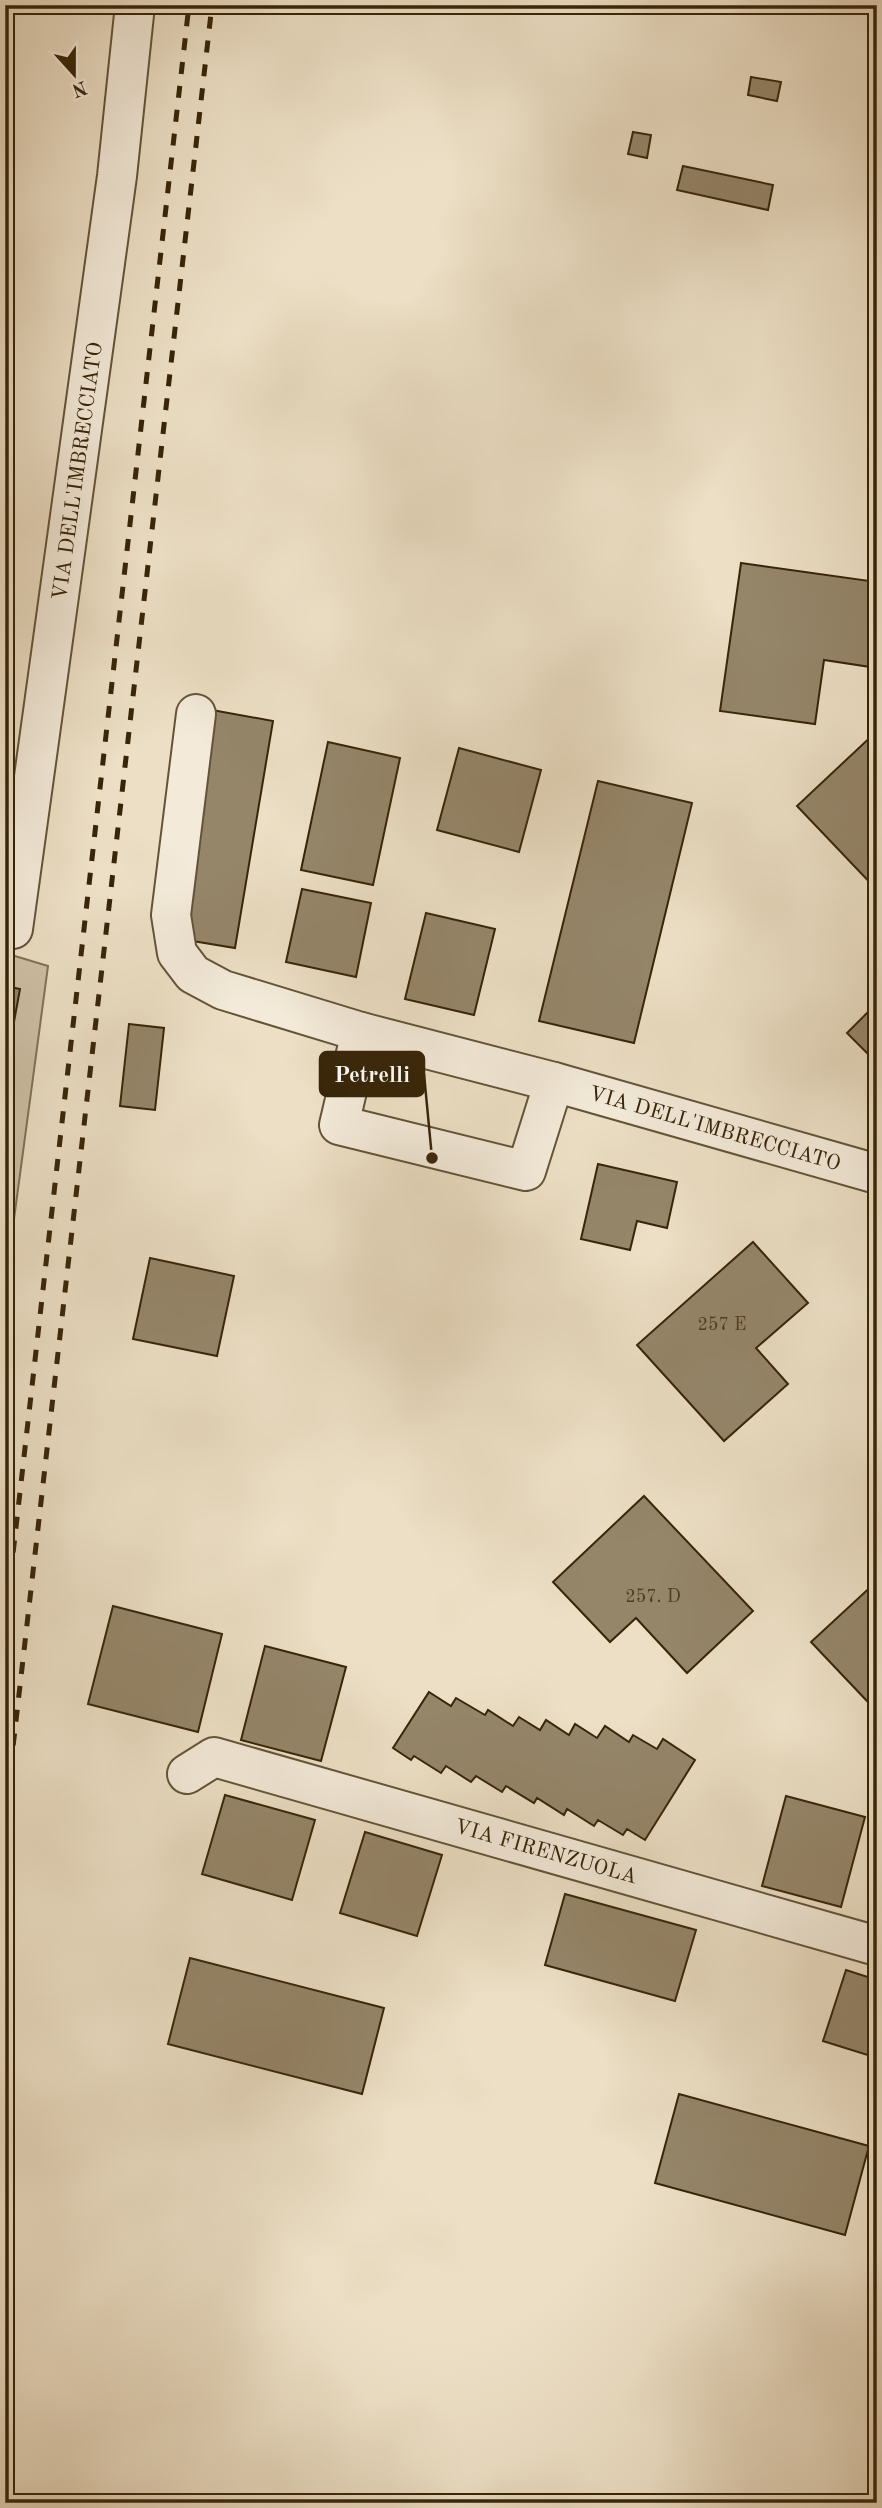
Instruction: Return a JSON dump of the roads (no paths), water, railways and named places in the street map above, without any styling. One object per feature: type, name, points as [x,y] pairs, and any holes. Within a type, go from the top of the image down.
[{"type":"street","name":"VIA DELL'IMBRECCIATO","points":[[5,926],[13,929],[117,176],[135,5]]},
{"type":"street","name":"VIA DELL'IMBRECCIATO","points":[[196,714],[171,915],[177,953],[193,974],[210,985],[361,1032],[554,1082],[877,1174]]},
{"type":"street","points":[[361,1032],[339,1125],[526,1171],[554,1082]]},
{"type":"street","name":"VIA FIRENZUOLA","points":[[200,1765],[877,1946]]},
{"type":"railway","points":[[5,1624],[189,5]]},
{"type":"railway","points":[[5,1817],[212,5]]},
{"type":"place","name":"Petrelli","points":[[432,1158]]}]
